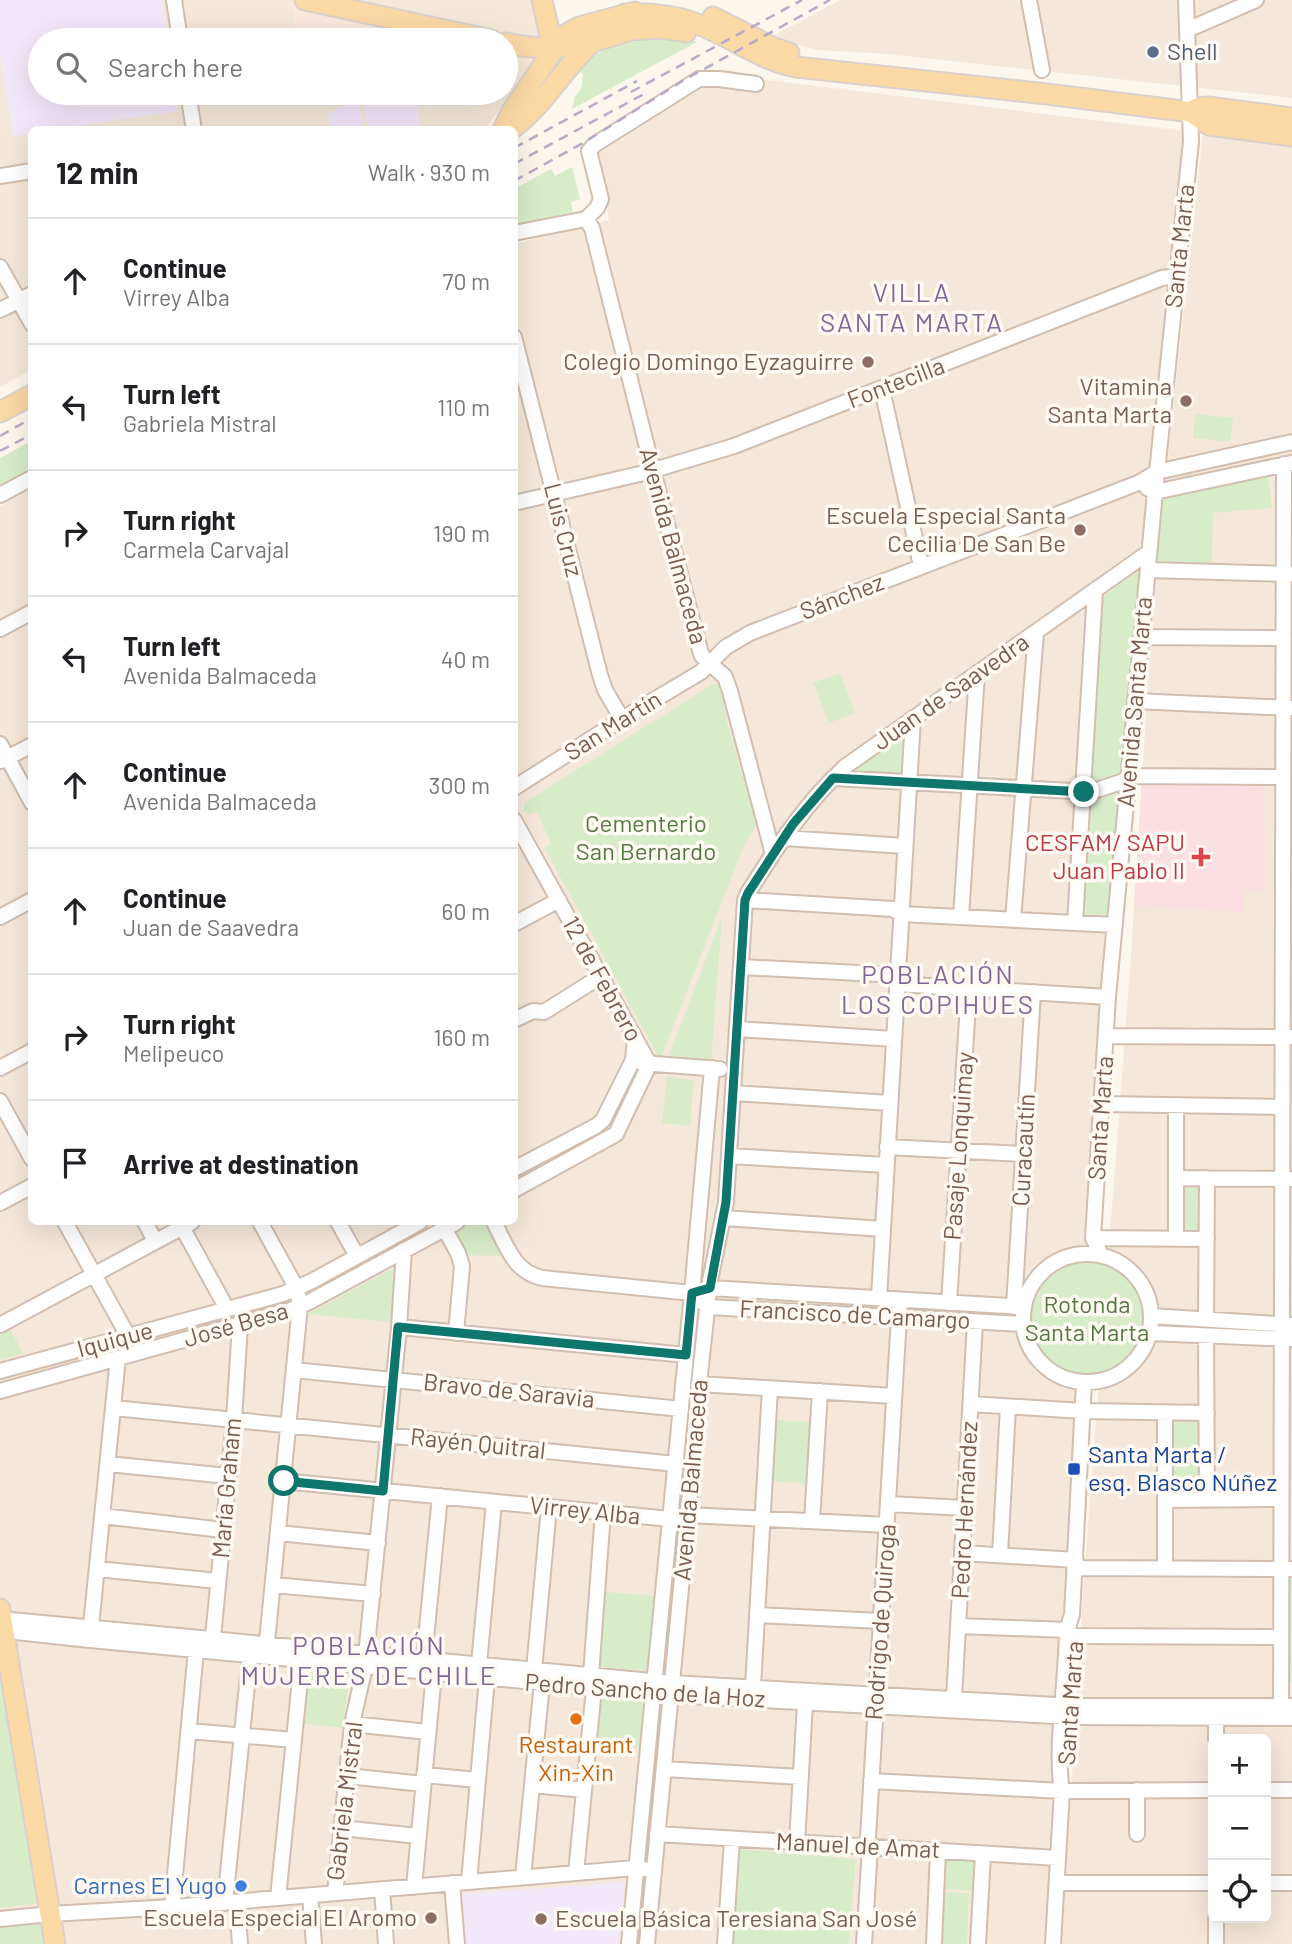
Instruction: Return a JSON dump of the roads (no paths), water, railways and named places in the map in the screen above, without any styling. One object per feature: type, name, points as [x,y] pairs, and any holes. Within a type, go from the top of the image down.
[{"type":"main road","points":[[305,0],[435,28]]},
{"type":"main road","points":[[542,0],[553,49]]},
{"type":"main road","points":[[518,102],[553,49],[563,36],[573,29],[628,22],[670,7],[691,9],[722,21],[774,48],[858,75]]},
{"type":"main road","points":[[515,126],[536,108],[592,42],[628,22],[653,13],[704,27],[756,54],[786,65],[1191,113],[1209,125],[1292,136]]},
{"type":"main road","points":[[518,45],[553,49],[592,42]]},
{"type":"main road","points":[[505,126],[516,105]]},
{"type":"main road","points":[[1191,113],[1197,108],[1208,107],[1292,118]]},
{"type":"main road","points":[[0,412],[28,397]]},
{"type":"main road","points":[[1,1618],[55,1944]]},
{"type":"street","points":[[174,0],[178,28]]},
{"type":"street","points":[[1029,0],[1042,70]]},
{"type":"street","name":"Santa Marta","points":[[1155,492],[1191,141],[1186,0]]},
{"type":"street","points":[[1187,30],[1256,0]]},
{"type":"street","points":[[518,232],[586,219],[597,208],[601,199],[589,151],[594,145],[699,79],[756,84]]},
{"type":"street","points":[[190,105],[193,126]]},
{"type":"street","points":[[0,176],[28,172]]},
{"type":"street","name":"Avenida Balmaceda","points":[[586,219],[592,228],[700,650],[702,656],[725,677],[774,854],[745,900],[724,1218],[710,1288],[699,1384],[647,1944]]},
{"type":"street","points":[[0,267],[5,286],[25,298]]},
{"type":"street","name":"Fontecilla","points":[[518,502],[653,471],[734,446],[1163,278],[1177,275]]},
{"type":"street","points":[[0,310],[25,298]]},
{"type":"street","name":"Luis Cruz","points":[[520,384],[554,494],[600,675],[605,690],[622,719]]},
{"type":"street","points":[[882,389],[921,566]]},
{"type":"street","name":"Sánchez","points":[[710,663],[716,654],[750,633],[1138,483],[1157,472],[1292,442]]},
{"type":"street","points":[[1138,483],[1155,492],[1288,463],[1288,574],[1284,638],[1288,708],[1283,777],[1287,1037],[1282,1107],[1287,1179],[1287,1420],[1281,1499],[1287,1569],[1281,1637],[1286,1712]]},
{"type":"street","points":[[0,495],[28,480]]},
{"type":"street","name":"Avenida Santa Marta","points":[[1108,997],[1155,492]]},
{"type":"street","name":"Juan de Saavedra","points":[[774,854],[793,824],[846,766],[1149,552]]},
{"type":"street","points":[[1148,570],[1288,574]]},
{"type":"street","points":[[1075,923],[1094,591]]},
{"type":"street","points":[[0,629],[28,614]]},
{"type":"street","points":[[1013,920],[1036,633]]},
{"type":"street","points":[[1141,637],[1284,638]]},
{"type":"street","name":"San Martín","points":[[518,785],[701,672],[710,663]]},
{"type":"street","points":[[961,917],[977,673]]},
{"type":"street","points":[[1135,701],[1288,708]]},
{"type":"street","points":[[878,1298],[913,718]]},
{"type":"street","points":[[0,744],[4,760],[28,797]]},
{"type":"street","points":[[4,760],[28,747]]},
{"type":"street","points":[[833,778],[1091,792],[1124,781],[1128,776],[1283,777]]},
{"type":"street","name":"12 de Febrero","points":[[518,827],[650,1063],[734,1070]]},
{"type":"street","points":[[783,838],[905,846]]},
{"type":"street","points":[[518,922],[559,900]]},
{"type":"street","points":[[745,900],[893,909],[901,914],[1115,925]]},
{"type":"street","points":[[0,917],[28,902]]},
{"type":"street","points":[[741,967],[969,988],[1108,997]]},
{"type":"street","points":[[518,1018],[533,1011],[544,1012],[601,976]]},
{"type":"street","name":"Pasaje Lonquimay","points":[[949,1303],[969,988]]},
{"type":"street","name":"Curacautín","points":[[1019,1307],[1033,992]]},
{"type":"street","name":"Santa Marta","points":[[1101,1255],[1093,1238],[1108,997]]},
{"type":"street","points":[[737,1029],[894,1039]]},
{"type":"street","points":[[1106,1036],[1287,1037]]},
{"type":"street","points":[[518,1167],[603,1120],[631,1065],[635,1054],[635,1038]]},
{"type":"street","points":[[0,1068],[28,1053]]},
{"type":"street","points":[[518,1188],[616,1134],[650,1063],[631,1065]]},
{"type":"street","name":"Avenida Balmaceda","points":[[629,1944],[712,1068]]},
{"type":"street","points":[[733,1093],[890,1103]]},
{"type":"street","points":[[0,1101],[28,1152]]},
{"type":"street","points":[[1101,1104],[1282,1107]]},
{"type":"street","points":[[1176,1105],[1176,1239]]},
{"type":"street","points":[[887,1147],[1024,1154]]},
{"type":"street","points":[[729,1156],[886,1165]]},
{"type":"street","points":[[1176,1178],[1287,1179]]},
{"type":"street","points":[[1206,1320],[1207,1178]]},
{"type":"street","points":[[0,1203],[28,1188]]},
{"type":"street","points":[[724,1218],[883,1229]]},
{"type":"street","points":[[67,1225],[128,1336]]},
{"type":"street","points":[[147,1225],[155,1241]]},
{"type":"street","points":[[0,1325],[185,1225]]},
{"type":"street","points":[[187,1225],[227,1310]]},
{"type":"street","points":[[262,1225],[297,1289],[300,1306],[267,1651]]},
{"type":"street","points":[[340,1225],[357,1256]]},
{"type":"street","name":"Iquique","points":[[0,1371],[297,1289],[414,1225]]},
{"type":"street","points":[[451,1225],[462,1266],[456,1333]]},
{"type":"street","name":"José Besa","points":[[0,1391],[300,1306],[451,1225]]},
{"type":"street","name":"Francisco de Camargo","points":[[496,1225],[516,1263],[534,1276],[692,1293],[710,1288],[1019,1307]]},
{"type":"street","points":[[1080,1254],[1101,1255],[1119,1262],[1133,1274],[1148,1298],[1150,1333],[1141,1353],[1126,1370],[1106,1380],[1084,1382],[1064,1378],[1046,1368],[1033,1352],[1025,1334],[1019,1307],[1039,1275],[1058,1261],[1080,1254],[1089,1247],[1093,1238],[1207,1239]]},
{"type":"street","name":"Gabriela Mistral","points":[[335,1893],[352,1724],[366,1660],[404,1250]]},
{"type":"street","name":"Francisco de Camargo","points":[[692,1293],[708,1307],[1023,1324]]},
{"type":"street","name":"Rodrigo de Quiroga","points":[[863,1944],[900,1300]]},
{"type":"street","points":[[1151,1316],[1206,1320],[1287,1332]]},
{"type":"street","name":"Pedro Hernández","points":[[954,1699],[975,1322]]},
{"type":"street","name":"María Graham","points":[[213,1645],[240,1325]]},
{"type":"street","points":[[398,1327],[686,1355]]},
{"type":"street","points":[[1150,1333],[1206,1336],[1287,1332]]},
{"type":"street","points":[[1206,1336],[1207,1500]]},
{"type":"street","points":[[90,1634],[118,1358]]},
{"type":"street","name":"Bravo de Saravia","points":[[295,1370],[681,1409]]},
{"type":"street","name":"Santa Marta","points":[[1053,1944],[1062,1791],[1067,1773],[1067,1711],[1084,1382]]},
{"type":"street","points":[[699,1384],[894,1396]]},
{"type":"street","points":[[753,1687],[770,1388]]},
{"type":"street","points":[[812,1521],[820,1391]]},
{"type":"street","points":[[971,1404],[1083,1411],[1207,1413]]},
{"type":"street","points":[[1000,1555],[1008,1407]]},
{"type":"street","name":"Rayén Quitral","points":[[114,1408],[676,1464]]},
{"type":"street","points":[[1165,1413],[1165,1568]]},
{"type":"street","points":[[108,1464],[228,1476]]},
{"type":"street","name":"Virrey Alba","points":[[284,1481],[670,1519],[688,1514],[888,1525]]},
{"type":"street","points":[[424,1659],[440,1496]]},
{"type":"street","points":[[1165,1500],[1281,1499]]},
{"type":"street","points":[[479,1664],[494,1502]]},
{"type":"street","points":[[889,1504],[965,1508]]},
{"type":"street","points":[[534,1670],[550,1507]]},
{"type":"street","points":[[576,1873],[603,1512]]},
{"type":"street","points":[[102,1516],[223,1530]]},
{"type":"street","points":[[278,1533],[378,1543]]},
{"type":"street","points":[[963,1553],[1075,1564],[1287,1569]]},
{"type":"street","points":[[97,1569],[219,1581]]},
{"type":"street","points":[[273,1585],[373,1594]]},
{"type":"street","points":[[757,1615],[881,1621]]},
{"type":"street","name":"Pedro Sancho de la Hoz","points":[[1,1618],[7,1628],[16,1632],[90,1634],[213,1645],[366,1660],[434,1673],[541,1683],[592,1682]]},
{"type":"street","points":[[959,1626],[1072,1633],[1281,1637]]},
{"type":"street","name":"Pedro Sancho de la Hoz","points":[[90,1634],[196,1650],[213,1645],[250,1655],[267,1651],[302,1660],[424,1659],[479,1664],[534,1670],[592,1682],[805,1703],[954,1699],[1067,1711],[1286,1712]]},
{"type":"street","points":[[172,1907],[196,1650]]},
{"type":"street","points":[[240,1944],[231,1902],[250,1655]]},
{"type":"street","points":[[278,1898],[302,1660]]},
{"type":"street","points":[[414,1887],[434,1673]]},
{"type":"street","points":[[469,1882],[487,1678]]},
{"type":"street","points":[[523,1877],[541,1683]]},
{"type":"street","name":"Pedro Sancho de la Hoz","points":[[671,1689],[753,1687],[876,1700],[1216,1718],[1286,1712]]},
{"type":"street","points":[[797,1843],[805,1703]]},
{"type":"street","points":[[1216,1718],[1216,1734]]},
{"type":"street","points":[[352,1724],[428,1732]]},
{"type":"street","points":[[189,1731],[294,1740]]},
{"type":"street","points":[[664,1769],[801,1777]]},
{"type":"street","points":[[347,1776],[478,1780]]},
{"type":"street","points":[[871,1781],[1062,1791],[1208,1790]]},
{"type":"street","points":[[532,1785],[584,1790]]},
{"type":"street","points":[[1137,1790],[1137,1834]]},
{"type":"street","points":[[1271,1790],[1292,1790]]},
{"type":"street","points":[[341,1828],[418,1836]]},
{"type":"street","name":"Manuel de Amat","points":[[657,1834],[1058,1858]]},
{"type":"street","points":[[725,1944],[733,1839]]},
{"type":"street","points":[[934,1944],[938,1851]]},
{"type":"street","points":[[978,1944],[983,1854]]},
{"type":"street","points":[[0,1919],[635,1868],[654,1870]]},
{"type":"street","points":[[452,1883],[457,1944]]},
{"type":"street","points":[[1057,1883],[1208,1883]]},
{"type":"street","points":[[1271,1883],[1292,1883]]},
{"type":"street","points":[[382,1889],[386,1944]]},
{"type":"street","points":[[310,1896],[314,1944]]},
{"type":"street","points":[[1216,1923],[1216,1944]]},
{"type":"railway","points":[[631,92],[802,0]]},
{"type":"railway","points":[[518,179],[583,143],[684,80],[830,0]]},
{"type":"railway","points":[[518,146],[637,81]]},
{"type":"railway","points":[[518,162],[644,94]]},
{"type":"railway","points":[[0,436],[28,420]]},
{"type":"railway","points":[[0,451],[28,436]]},
{"type":"place","name":"Shell","points":[[1153,52]]},
{"type":"place","name":"Colegio Domingo Eyzaguirre","points":[[868,362]]},
{"type":"place","name":"Vitamina Santa Marta","points":[[1186,401]]},
{"type":"place","name":"Escuela Especial Santa Cecilia De San Be","points":[[1080,530]]},
{"type":"place","name":"CESFAM/ SAPU Juan Pablo II","points":[[1201,857]]},
{"type":"place","name":"Santa Marta / esq. Blasco Núñez","points":[[1074,1469]]},
{"type":"place","name":"Restaurant Xin-Xin","points":[[576,1719]]},
{"type":"place","name":"Carnes El Yugo","points":[[241,1886]]},
{"type":"place","name":"Escuela Especial El Aromo","points":[[431,1918]]},
{"type":"place","name":"Escuela Básica Teresiana San José","points":[[541,1919]]},
{"type":"district","name":"VILLA SANTA MARTA","points":[[912,308]]},
{"type":"district","name":"POBLACIÓN LOS COPIHUES","points":[[938,990]]},
{"type":"district","name":"POBLACIÓN MUJERES DE CHILE","points":[[369,1661]]},
{"type":"park label","name":"Cementerio San Bernardo","points":[[646,838]]},
{"type":"park label","name":"Rotonda Santa Marta","points":[[1087,1319]]}]
